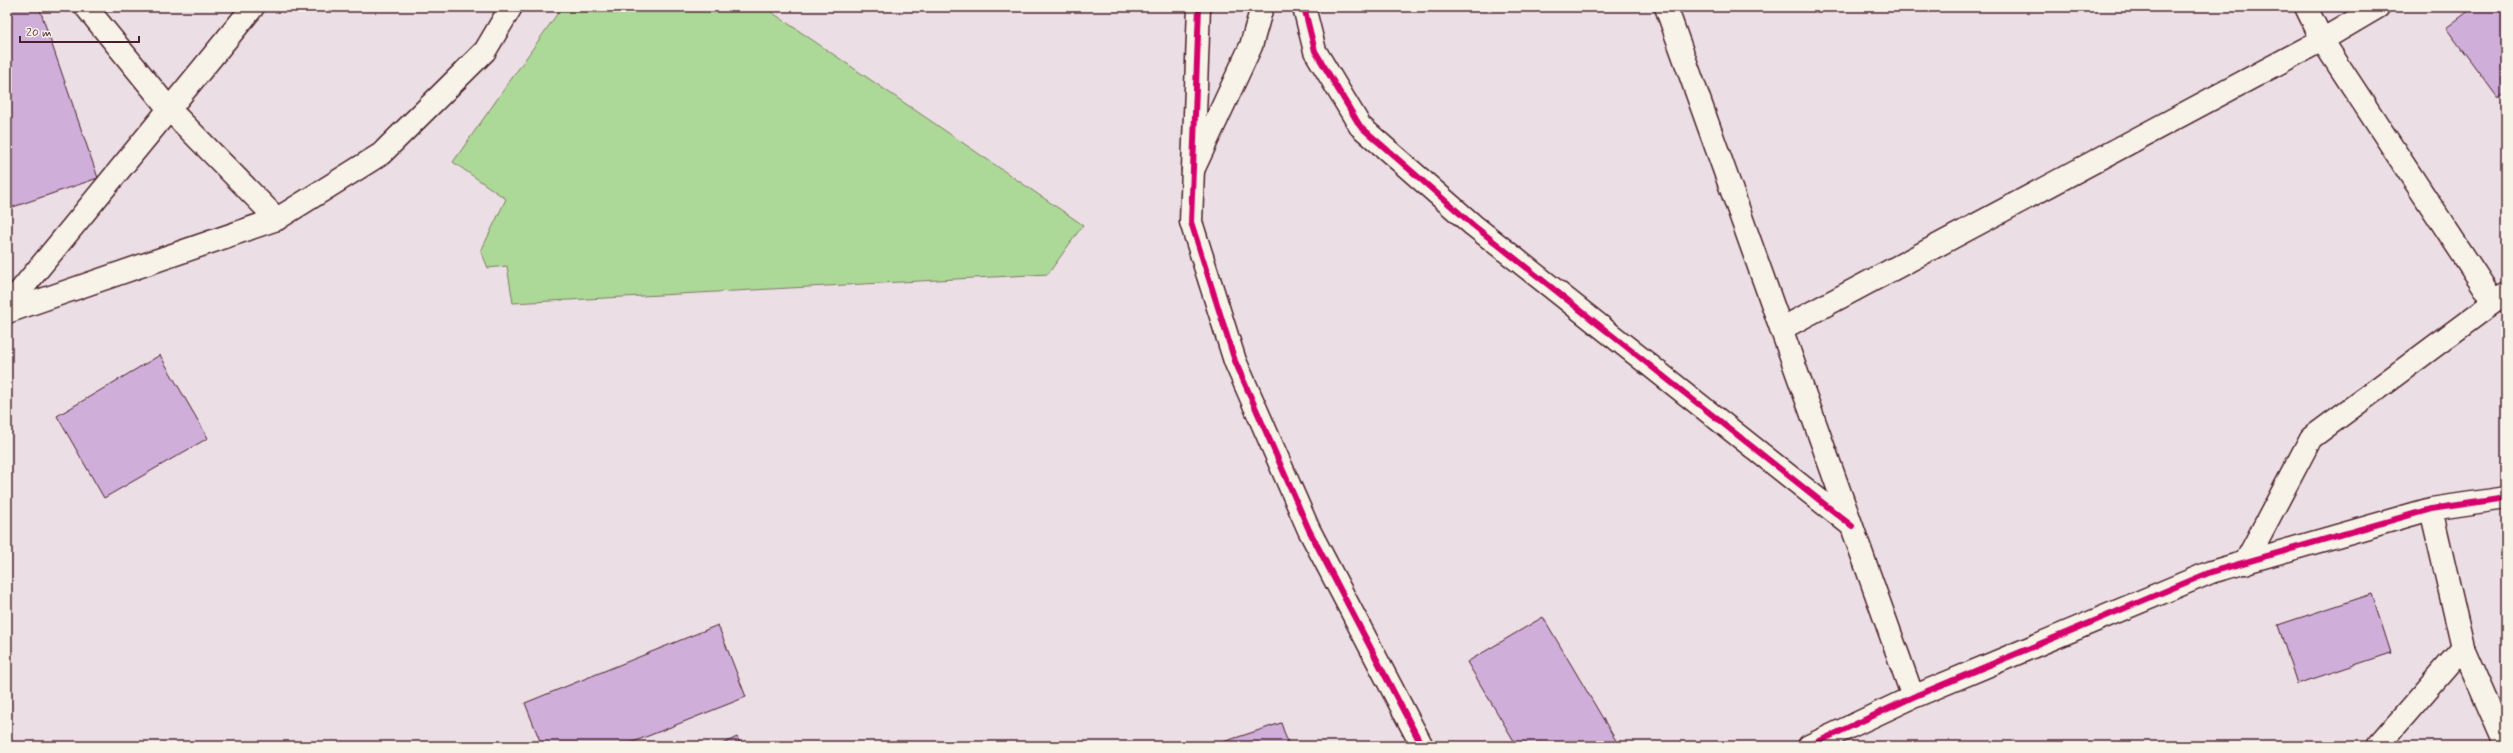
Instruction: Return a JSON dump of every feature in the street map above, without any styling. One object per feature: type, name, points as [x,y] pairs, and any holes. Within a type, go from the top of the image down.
[{"type":"street","points":[[86,7],[169,109],[277,219]]},
{"type":"street","points":[[7,307],[253,7]]},
{"type":"street","points":[[7,312],[277,219],[381,154],[485,52],[511,7]]},
{"type":"street","points":[[1199,7],[1191,222],[1235,361],[1309,530],[1422,746]]},
{"type":"street","points":[[1193,170],[1251,46],[1262,7]]},
{"type":"street","points":[[1304,7],[1315,51],[1360,126],[1472,225],[1852,526]]},
{"type":"street","points":[[1666,7],[1913,697]]},
{"type":"street","points":[[2245,563],[2311,438],[2500,297],[2322,40],[2306,7]]},
{"type":"street","points":[[1781,329],[2322,40],[2378,7]]},
{"type":"street","points":[[1809,746],[1913,697],[2211,572],[2432,509],[2506,498]]},
{"type":"street","points":[[2432,509],[2463,648],[2500,720],[2506,746]]},
{"type":"street","points":[[2378,746],[2463,648]]},
{"type":"green space","points":[[562,7],[764,7],[1083,225],[1048,274],[513,303],[507,266],[488,268],[481,251],[506,199],[453,162]]},
{"type":"building","points":[[7,7],[39,7],[98,178],[7,209]]},
{"type":"building","points":[[2474,7],[2506,7],[2506,92],[2498,98],[2446,28]]},
{"type":"building","points":[[160,355],[208,438],[104,498],[57,416]]},
{"type":"building","points":[[2372,594],[2391,653],[2297,684],[2278,625]]},
{"type":"building","points":[[1543,617],[1618,744],[1614,746],[1517,746],[1467,662]]},
{"type":"building","points":[[718,625],[746,697],[623,746],[542,746],[525,703]]},
{"type":"building","points":[[1281,723],[1289,746],[1217,746],[1217,744]]},
{"type":"building","points":[[737,737],[742,746],[718,746]]},
{"type":"cycle path","points":[[1199,7],[1191,222],[1235,361],[1309,530],[1422,746]]},
{"type":"cycle path","points":[[1304,7],[1315,51],[1360,126],[1473,225],[1852,526]]},
{"type":"cycle path","points":[[1809,746],[1913,697],[2211,572],[2431,509],[2506,498]]}]
